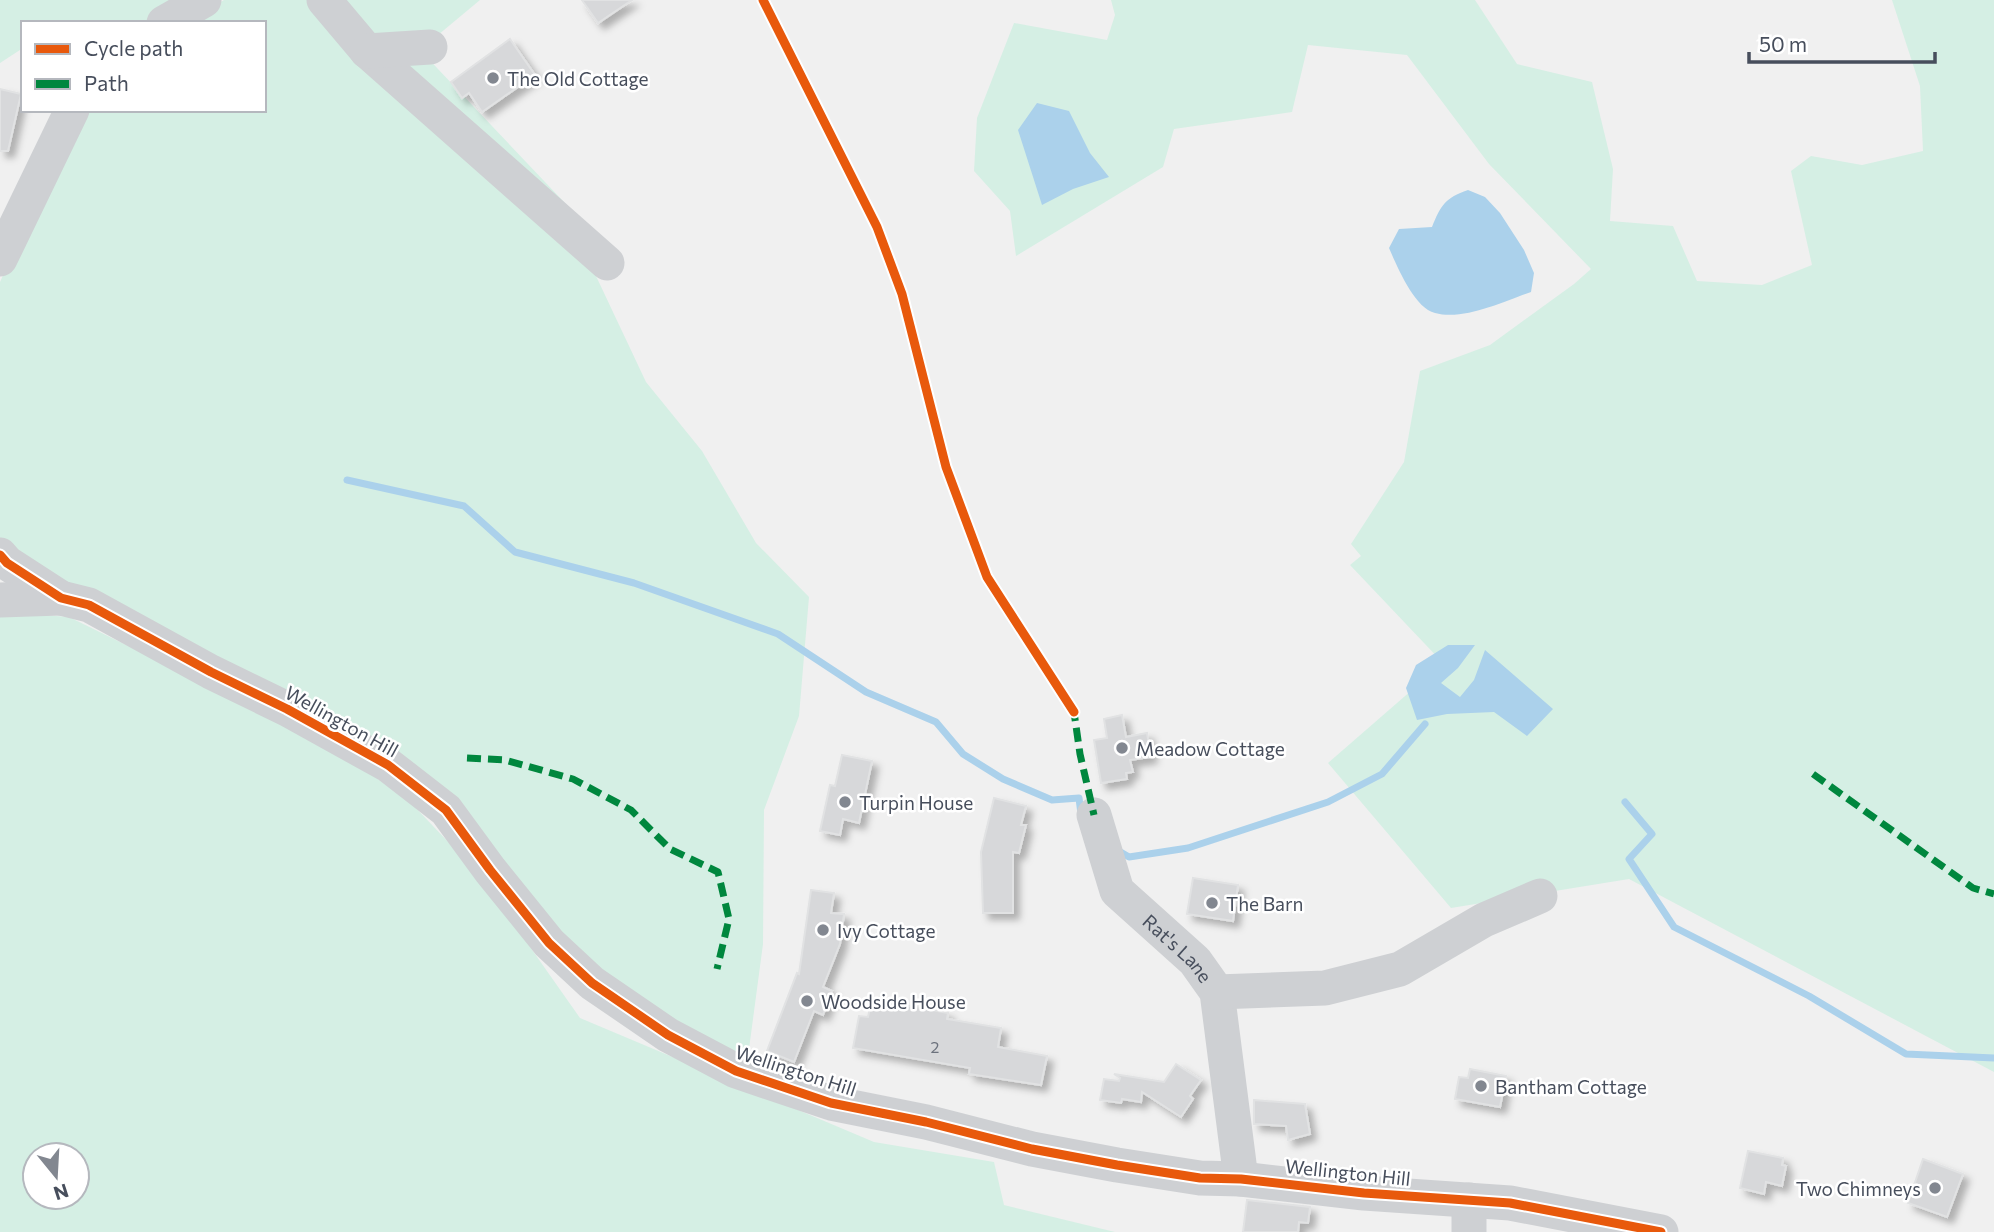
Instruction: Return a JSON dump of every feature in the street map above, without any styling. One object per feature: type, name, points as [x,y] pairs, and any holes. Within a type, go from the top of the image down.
[{"type":"street","points":[[167,21],[204,0]]},
{"type":"street","points":[[324,0],[367,51],[607,263]]},
{"type":"street","points":[[367,51],[430,47]]},
{"type":"street","points":[[0,259],[71,112]]},
{"type":"street","name":"Wellington Hill","points":[[0,555],[7,563],[61,598]]},
{"type":"street","name":"Wellington Hill","points":[[0,600],[61,598],[89,605],[388,765],[446,810],[549,943],[592,983],[668,1035],[736,1071],[831,1103],[926,1122],[1032,1149],[1186,1176],[1241,1179],[1364,1193],[1469,1216],[1510,1203],[1661,1232]]},
{"type":"street","name":"Rat's Lane","points":[[1094,815],[1117,891],[1195,961],[1217,992],[1241,1179]]},
{"type":"street","points":[[1217,992],[1325,988],[1400,969],[1484,920],[1540,896]]},
{"type":"green space","points":[[0,0],[184,0],[150,21],[21,21],[21,49],[0,63]]},
{"type":"green space","points":[[224,0],[480,0],[420,50],[582,221],[596,276],[646,382],[702,451],[756,543],[809,597],[799,716],[764,810],[763,944],[747,1064],[592,976],[429,786],[0,549],[0,282],[69,129],[81,112],[266,112],[266,21],[188,21]]},
{"type":"green space","points":[[1111,0],[1475,0],[1517,64],[1592,82],[1613,169],[1610,221],[1673,226],[1697,281],[1762,285],[1812,265],[1791,171],[1811,156],[1862,165],[1923,151],[1920,86],[1892,0],[1994,0],[1994,1072],[1629,879],[1451,908],[1328,763],[1443,663],[1350,565],[1361,556],[1351,544],[1404,462],[1420,371],[1490,345],[1591,269],[1489,164],[1407,55],[1308,45],[1292,112],[1174,129],[1163,167],[1016,256],[1010,211],[974,171],[977,118],[1014,23],[1107,40],[1115,15]]},
{"type":"green space","points":[[30,614],[69,617],[335,747],[413,805],[453,847],[523,937],[580,1018],[874,1142],[994,1162],[1004,1205],[1115,1232],[0,1232],[0,616]]},
{"type":"water","points":[[1037,103],[1069,111],[1090,153],[1109,177],[1073,189],[1042,205],[1018,130]]},
{"type":"water","points":[[1468,190],[1485,197],[1500,213],[1524,250],[1534,273],[1531,292],[1471,312],[1446,315],[1435,313],[1427,310],[1413,295],[1389,248],[1399,229],[1432,227],[1445,203]]},
{"type":"water","points":[[1448,645],[1475,645],[1458,668],[1441,683],[1460,697],[1474,680],[1485,650],[1553,709],[1527,736],[1494,712],[1447,714],[1417,720],[1406,688],[1416,665]]},
{"type":"building","points":[[582,0],[632,0],[598,23]]},
{"type":"building","name":"The Old Cottage","points":[[510,39],[535,75],[482,112],[469,93],[462,98],[451,82]]},
{"type":"building","points":[[0,89],[21,94],[8,151],[0,151]]},
{"type":"building","name":"Meadow Cottage","points":[[1122,715],[1126,737],[1147,733],[1151,757],[1130,760],[1133,772],[1126,773],[1127,779],[1101,783],[1094,740],[1107,738],[1104,719]]},
{"type":"building","name":"Turpin House","points":[[842,755],[872,761],[859,823],[843,819],[840,835],[820,831],[830,785],[835,786]]},
{"type":"building","points":[[994,798],[1026,806],[1021,825],[1026,825],[1019,853],[1013,852],[1013,913],[983,913],[981,852]]},
{"type":"building","name":"The Barn","points":[[1193,878],[1238,885],[1233,921],[1187,914]]},
{"type":"building","name":"Woodside House","points":[[811,890],[834,893],[831,913],[844,914],[840,944],[823,987],[832,991],[823,1015],[814,1011],[794,1062],[767,1051],[797,973],[799,974]]},
{"type":"building","points":[[872,999],[948,1013],[947,1019],[1001,1028],[998,1047],[1047,1056],[1041,1085],[969,1074],[970,1068],[853,1048],[859,1016],[868,1017]]},
{"type":"building","points":[[1176,1064],[1201,1080],[1181,1117],[1142,1092],[1141,1102],[1100,1100],[1104,1079],[1119,1081],[1120,1078],[1114,1074],[1164,1082]]},
{"type":"building","name":"Bantham Cottage","points":[[1470,1069],[1506,1076],[1500,1107],[1455,1099],[1459,1077],[1468,1078]]},
{"type":"building","points":[[1254,1100],[1305,1104],[1310,1134],[1288,1140],[1286,1126],[1254,1124]]},
{"type":"building","points":[[1748,1151],[1783,1158],[1782,1165],[1786,1166],[1782,1186],[1766,1182],[1764,1194],[1740,1188]]},
{"type":"building","name":"Two Chimneys","points":[[1923,1159],[1963,1174],[1947,1217],[1908,1203]]},
{"type":"building","points":[[1247,1200],[1310,1207],[1308,1223],[1299,1222],[1298,1232],[1243,1232]]},
{"type":"waterway","points":[[347,480],[464,506],[515,552],[634,583],[778,634],[866,692],[936,722],[963,754],[1003,779],[1052,800],[1079,798],[1081,814]]},
{"type":"waterway","points":[[1117,850],[1129,857],[1188,848],[1328,802],[1382,774],[1425,724]]},
{"type":"waterway","points":[[1625,802],[1652,834],[1629,859],[1674,927],[1809,996],[1906,1054],[1994,1058]]},
{"type":"marked path","points":[[1071,708],[1094,815]]},
{"type":"marked path","points":[[467,758],[505,760],[573,779],[631,810],[670,849],[718,872],[729,919],[717,969]]},
{"type":"marked path","points":[[1813,774],[1973,888],[1994,894]]},
{"type":"cycle path","points":[[763,0],[877,227],[902,294],[946,467],[987,577],[1074,712]]},
{"type":"cycle path","points":[[0,555],[7,563],[61,598],[89,605],[388,765],[446,810],[549,943],[592,983],[668,1035],[736,1071],[831,1103],[926,1122],[1032,1149],[1117,1165],[1200,1178],[1241,1179],[1364,1193],[1510,1203],[1661,1232]]},
{"type":"place","name":"The Old Cottage","points":[[493,78]]},
{"type":"place","name":"Meadow Cottage","points":[[1122,748]]},
{"type":"place","name":"Turpin House","points":[[845,802]]},
{"type":"place","name":"The Barn","points":[[1212,903]]},
{"type":"place","name":"Ivy Cottage","points":[[823,930]]},
{"type":"place","name":"Woodside House","points":[[807,1001]]},
{"type":"place","name":"Bantham Cottage","points":[[1481,1086]]},
{"type":"place","name":"Two Chimneys","points":[[1935,1188]]}]
